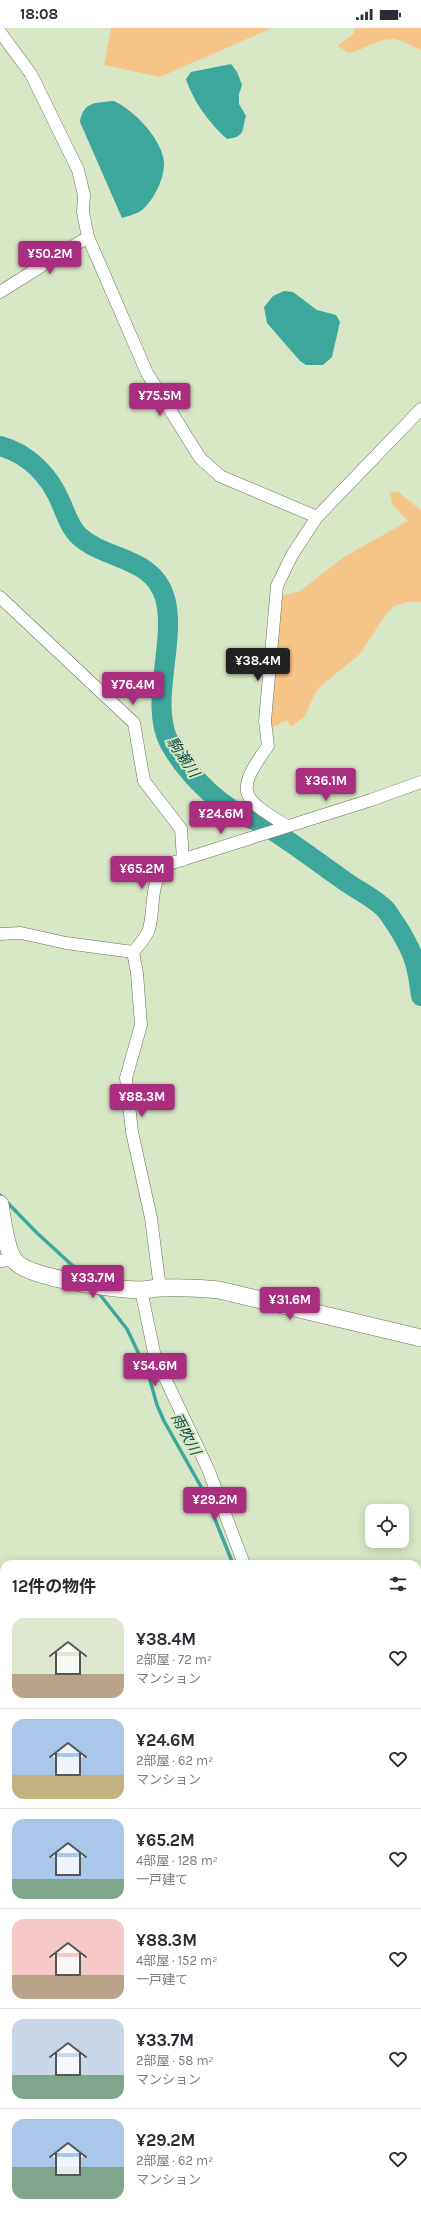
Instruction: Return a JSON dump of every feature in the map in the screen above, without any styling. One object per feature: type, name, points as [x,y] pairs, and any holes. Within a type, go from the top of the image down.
[{"type":"street","points":[[0,32],[32,74],[78,170],[84,195],[84,212],[88,237],[147,373],[200,458],[220,476],[317,517]]},
{"type":"street","points":[[0,292],[88,237]]},
{"type":"street","points":[[284,827],[260,810],[252,802],[246,786],[251,769],[268,746],[265,721],[277,586],[292,556],[317,517],[421,409]]},
{"type":"street","points":[[0,597],[134,723],[144,781],[181,829],[183,860]]},
{"type":"street","points":[[160,1288],[152,1218],[132,1132],[126,1078],[141,1025],[137,973],[133,952],[149,930],[154,886],[162,870],[183,860],[371,800],[421,782]]},
{"type":"street","points":[[0,934],[21,933],[66,943],[133,952]]},
{"type":"street","points":[[1,1208],[7,1261],[45,1276],[84,1284],[141,1290],[191,1287],[219,1290],[421,1338]]},
{"type":"street","points":[[141,1290],[155,1357],[208,1469],[242,1560]]},
{"type":"shaded area","points":[[111,28],[272,28],[160,77],[104,65]]},
{"type":"shaded area","points":[[355,28],[421,28],[421,50],[401,41],[388,39],[349,53],[338,46],[354,33]]},
{"type":"shaded area","points":[[390,492],[398,492],[421,510],[421,602],[408,602],[394,606],[384,617],[360,654],[322,685],[315,693],[305,716],[291,727],[287,720],[269,729],[278,597],[300,591],[344,557],[408,521],[392,504]]},
{"type":"water","points":[[231,64],[237,72],[242,85],[239,94],[239,104],[246,116],[243,130],[240,135],[227,139],[203,112],[193,96],[186,79],[191,72]]},
{"type":"water","points":[[114,101],[130,111],[146,127],[159,146],[163,155],[164,164],[164,170],[158,189],[150,201],[140,211],[122,218],[80,122],[84,110],[91,104]]},
{"type":"water","points":[[284,291],[293,292],[317,310],[336,315],[340,322],[332,357],[323,365],[306,365],[300,361],[267,323],[264,307],[273,296]]},
{"type":"waterway","name":"駒瀬川","points":[[0,446],[20,454],[45,475],[56,493],[71,525],[79,536],[90,544],[140,567],[150,574],[159,584],[165,598],[168,615],[168,634],[162,692],[164,728],[170,744],[183,764],[209,792],[228,807],[241,815],[266,826],[349,884],[374,899],[382,906],[397,926],[411,952],[418,975],[421,996]]},
{"type":"waterway","name":"雨吹川","points":[[0,1195],[37,1233],[85,1277]]},
{"type":"waterway","name":"雨吹川","points":[[97,1291],[127,1329],[148,1373],[157,1405],[164,1421],[204,1492],[231,1560]]}]
